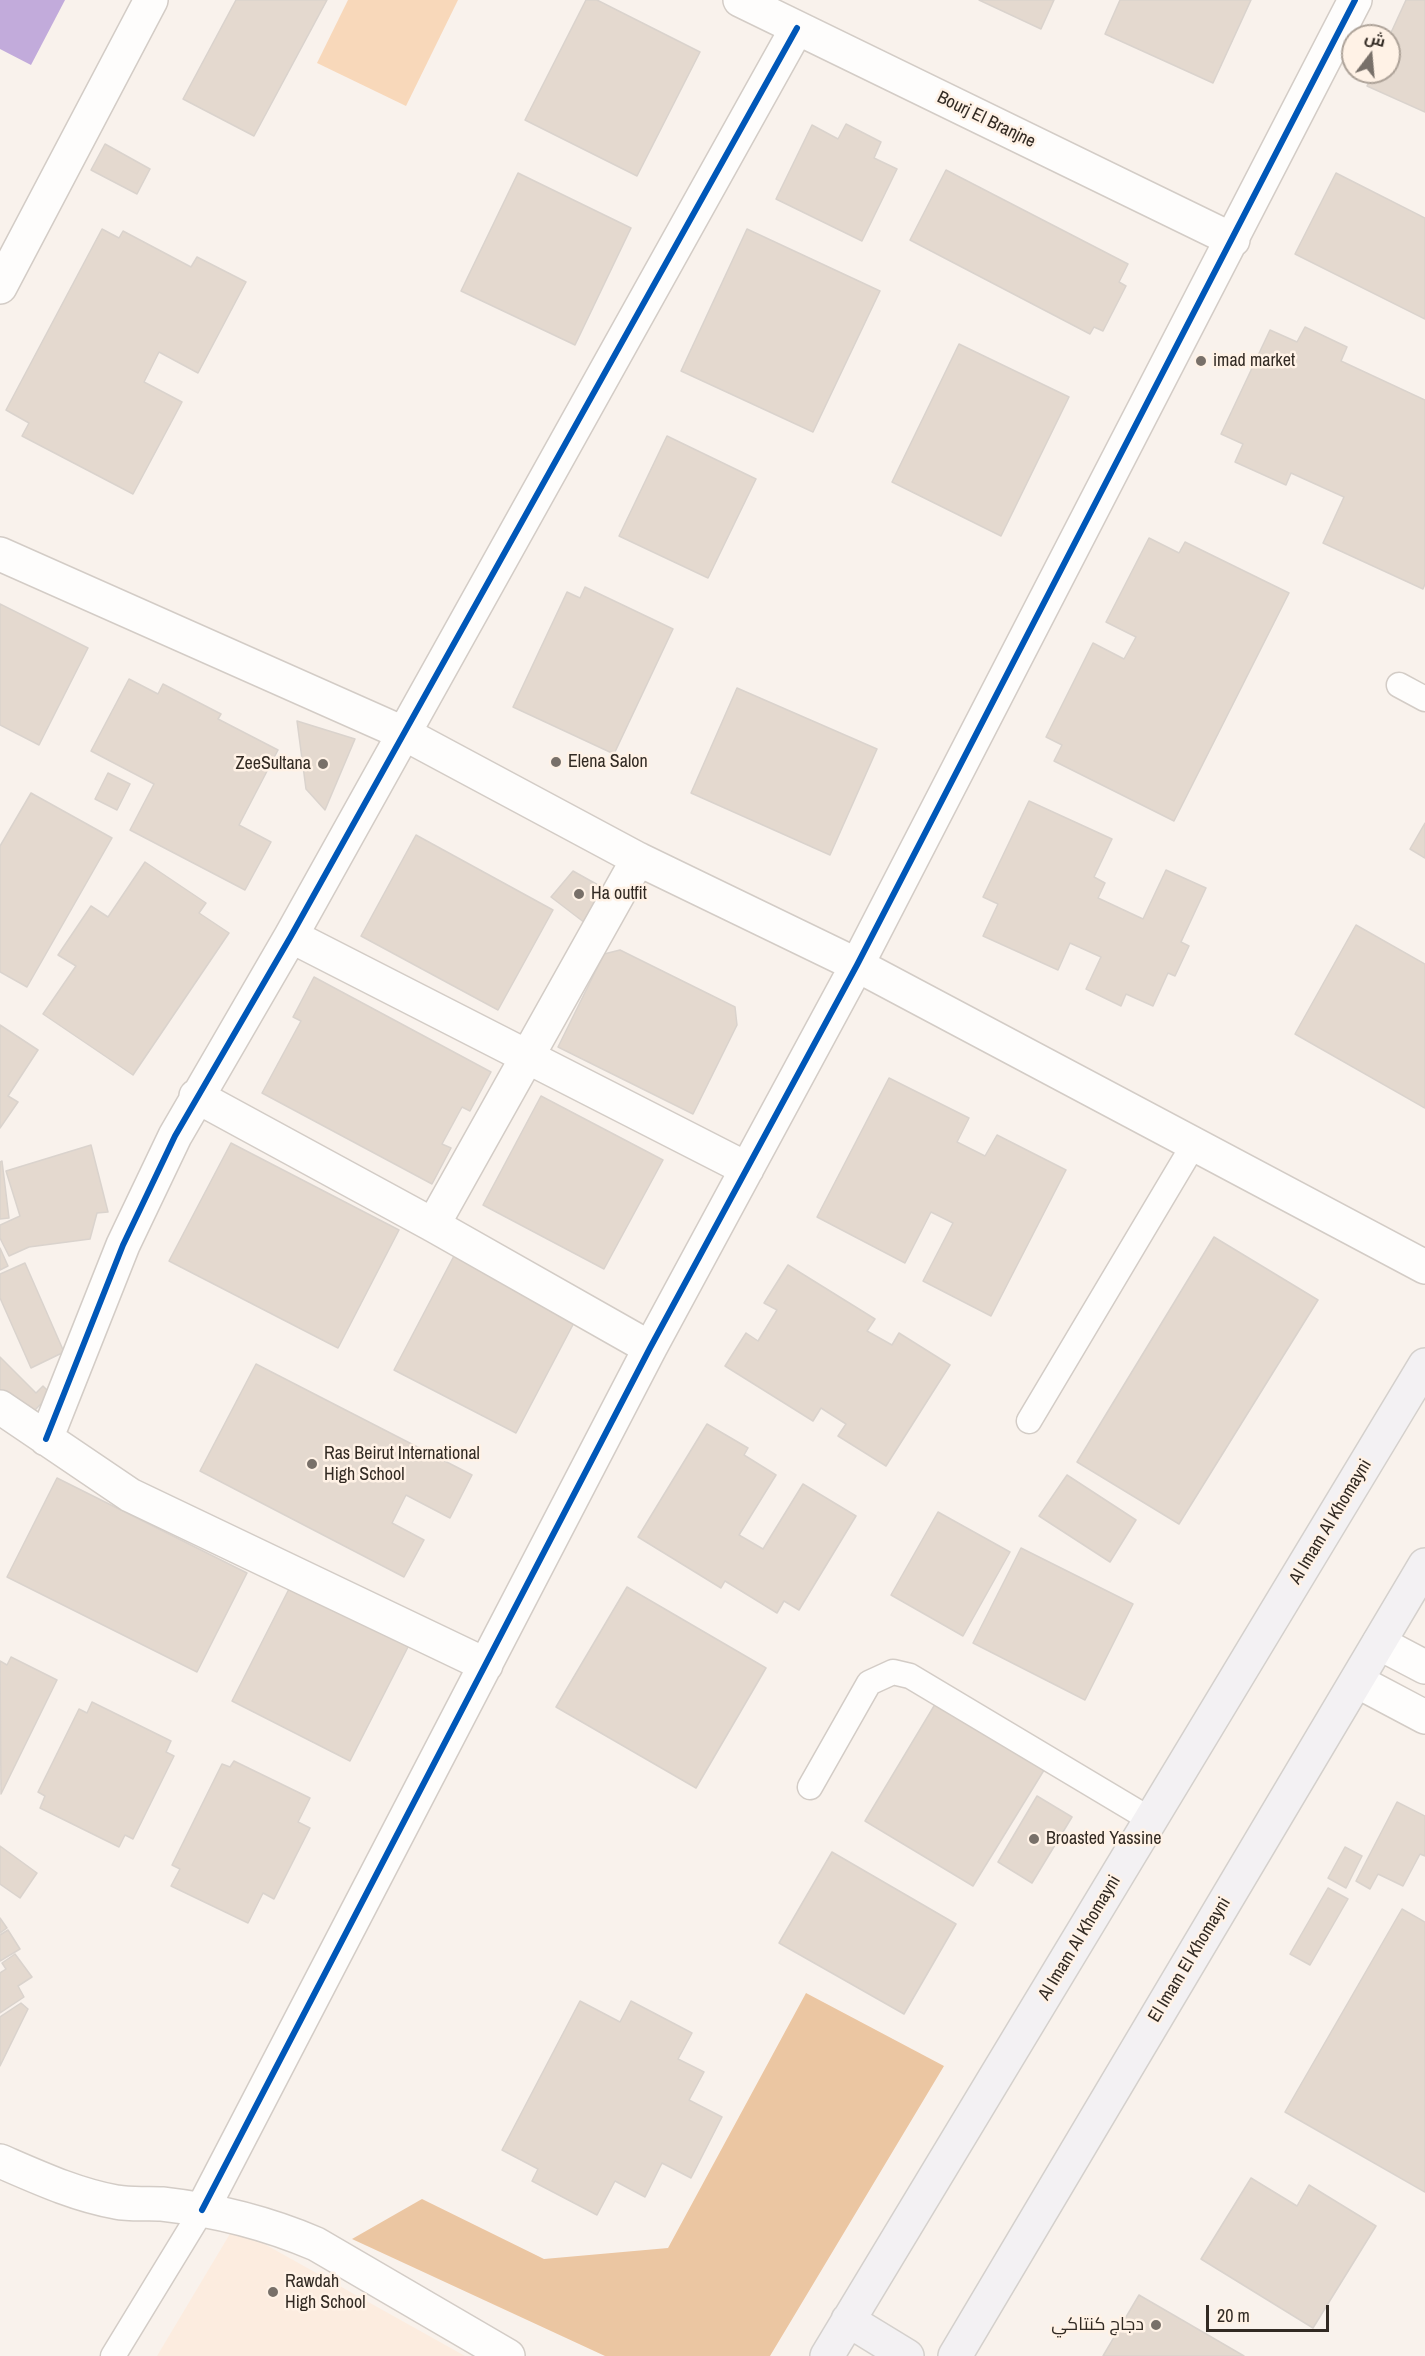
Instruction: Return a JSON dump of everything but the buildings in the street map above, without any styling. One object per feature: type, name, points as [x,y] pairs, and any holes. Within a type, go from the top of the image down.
[{"type":"highway","name":"Al Imam Al Khomayni","points":[[827,2356],[1425,1365]]},
{"type":"highway","name":"El Imam El Khomayni","points":[[955,2356],[1425,1565]]},
{"type":"highway","points":[[848,2320],[906,2356]]},
{"type":"street","points":[[0,287],[151,0]]},
{"type":"street","name":"Bourj El Branjne","points":[[740,0],[1233,240]]},
{"type":"street","points":[[202,2210],[650,1348],[856,965],[1233,240],[1355,0]]},
{"type":"street","points":[[45,1439],[123,1245],[196,1096],[291,936],[797,28]]},
{"type":"street","points":[[0,554],[404,732],[638,859],[856,965],[1425,1267]]},
{"type":"street","points":[[433,1225],[638,859]]},
{"type":"street","points":[[291,936],[747,1169]]},
{"type":"street","points":[[196,1096],[433,1225],[650,1348]]},
{"type":"street","points":[[0,1407],[130,1495],[486,1665]]},
{"type":"street","points":[[1379,1643],[1425,1667]]},
{"type":"street","points":[[1357,1681],[1425,1717]]},
{"type":"street","points":[[0,2161],[82,2194],[117,2202],[160,2204],[202,2210],[287,2231],[316,2244],[508,2356]]},
{"type":"lane","points":[[1399,685],[1425,699]]},
{"type":"lane","points":[[1029,1421],[1194,1144]]},
{"type":"lane","points":[[810,1787],[869,1683],[893,1672],[910,1676],[1151,1820]]},
{"type":"lane","points":[[113,2356],[202,2210]]},
{"type":"shaded area","points":[[0,0],[65,0],[31,65],[0,49]]},
{"type":"shaded area","points":[[348,0],[458,0],[406,106],[317,63]]},
{"type":"shaded area","points":[[806,1993],[944,2066],[770,2356],[605,2356],[352,2239],[422,2199],[544,2259],[668,2248]]},
{"type":"shaded area","name":"Rawdah High School","points":[[234,2227],[465,2356],[157,2356]]},
{"type":"cycle path","points":[[202,2210],[650,1348],[857,965],[1355,0]]},
{"type":"cycle path","points":[[46,1439],[123,1245],[175,1136],[291,936],[797,28]]},
{"type":"place","name":"imad market","points":[[1201,361]]},
{"type":"place","name":"Elena Salon","points":[[556,762]]},
{"type":"place","name":"ZeeSultana","points":[[323,764]]},
{"type":"place","name":"Ha outfit","points":[[579,894]]},
{"type":"place","name":"Ras Beirut International High School","points":[[312,1464]]},
{"type":"place","name":"Broasted Yassine","points":[[1034,1839]]},
{"type":"place","name":"Rawdah High School","points":[[273,2292]]},
{"type":"place","name":"دجاج كنتاكي","points":[[1156,2325]]}]
